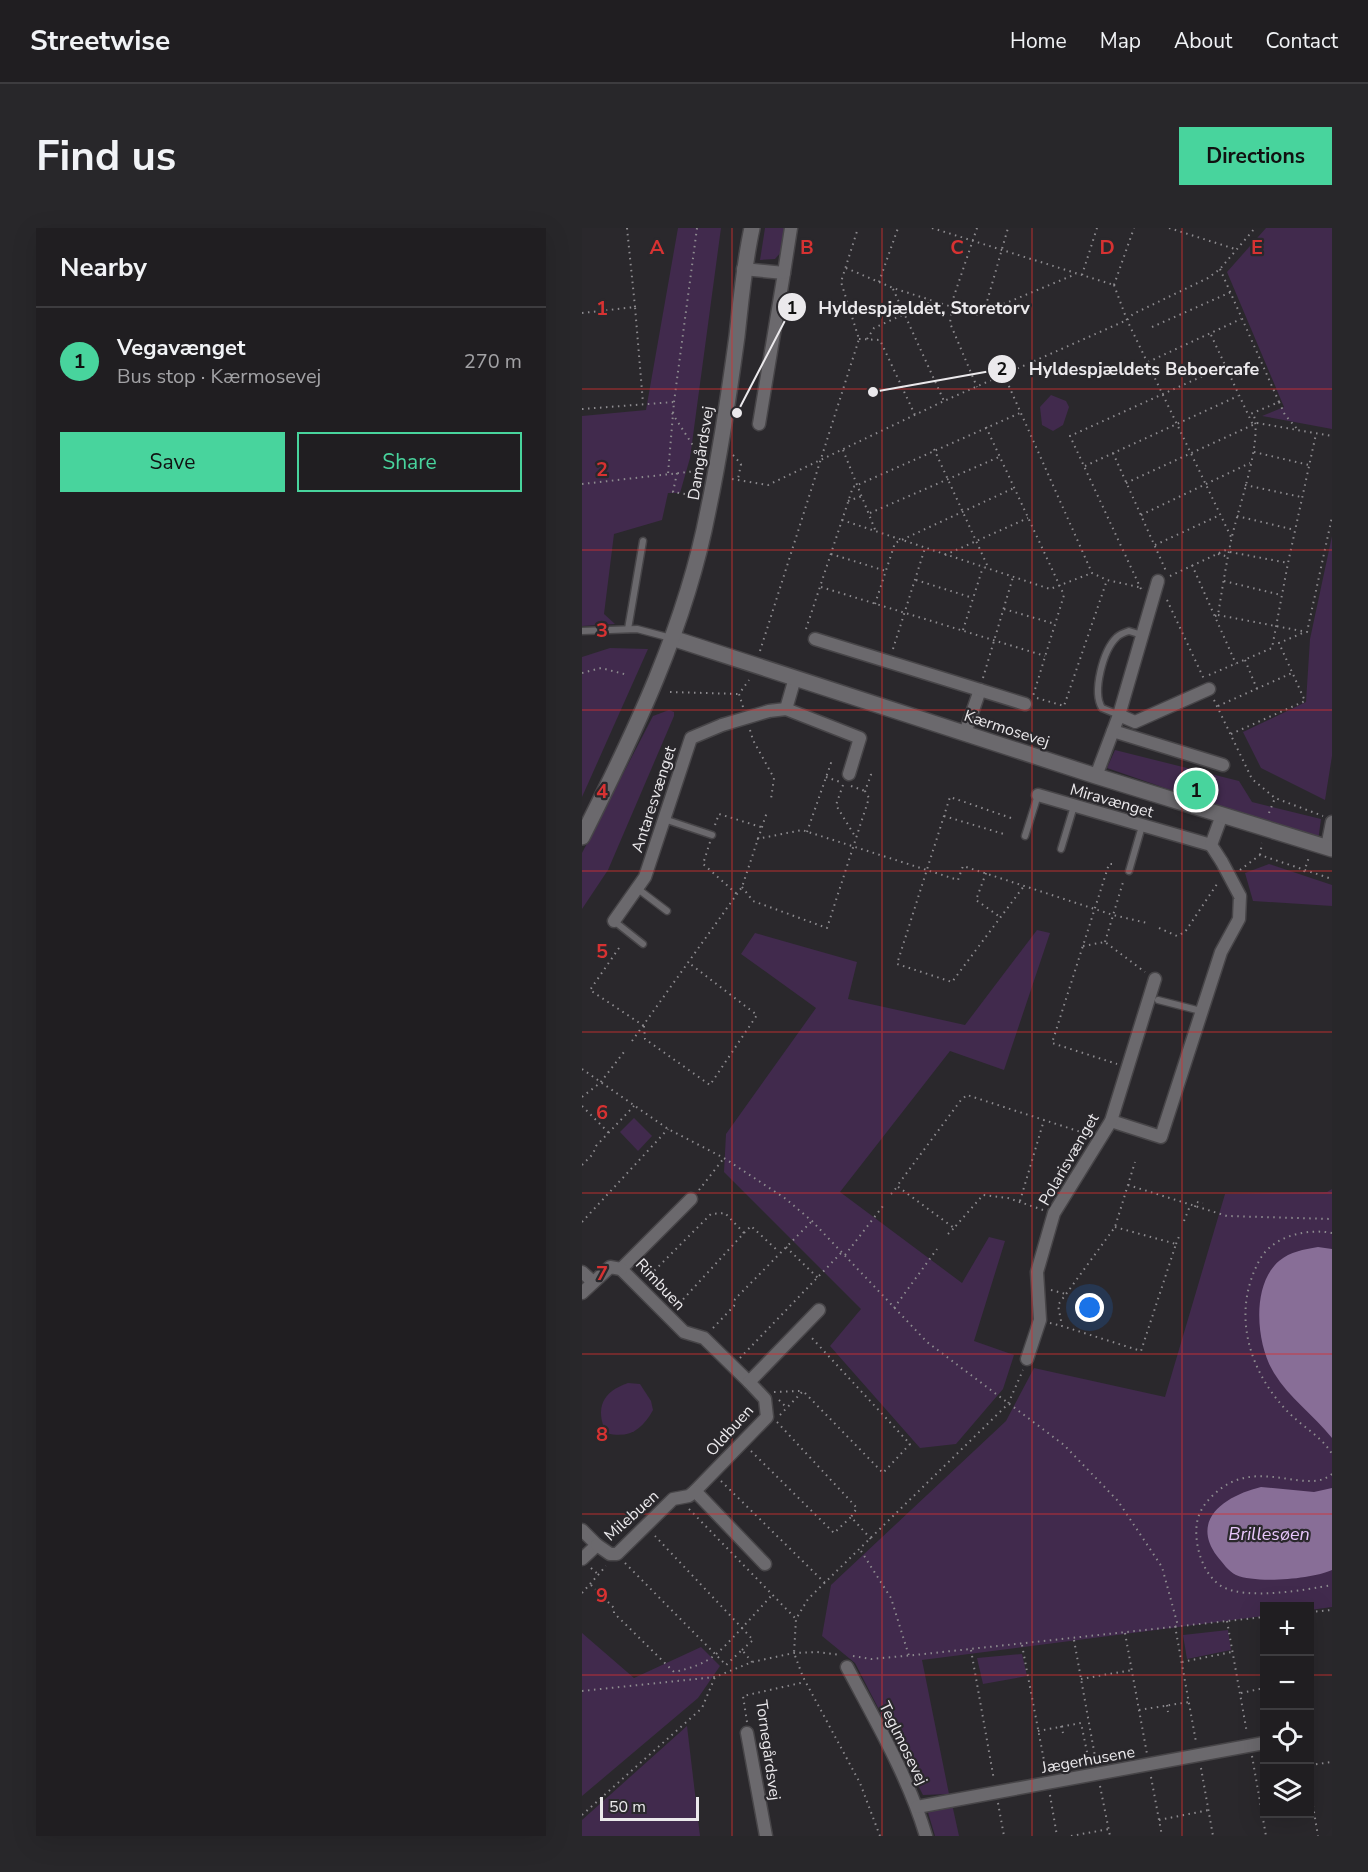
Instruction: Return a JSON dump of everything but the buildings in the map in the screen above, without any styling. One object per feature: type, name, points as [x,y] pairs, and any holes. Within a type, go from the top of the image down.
[{"type":"street","name":"Damgårdsvej","points":[[741,228],[743,269]]},
{"type":"street","name":"Damgårdsvej","points":[[582,837],[635,728],[672,638],[697,556],[711,498],[737,336],[743,269],[752,228]]},
{"type":"street","points":[[759,424],[791,228]]},
{"type":"street","points":[[743,269],[784,273]]},
{"type":"street","points":[[1096,776],[1119,715],[1142,635],[1163,579]]},
{"type":"street","name":"Kærmosevej","points":[[672,638],[1096,776],[1329,848]]},
{"type":"street","points":[[815,639],[1025,704]]},
{"type":"street","points":[[795,678],[786,709],[860,738],[849,774]]},
{"type":"street","points":[[1119,715],[1135,722],[1206,683]]},
{"type":"street","points":[[965,733],[980,690]]},
{"type":"street","name":"Antaresvænget","points":[[614,921],[645,878],[691,738],[722,725],[768,711],[786,709]]},
{"type":"street","points":[[1113,731],[1220,769]]},
{"type":"street","name":"Miravænget","points":[[1038,795],[1211,845]]},
{"type":"street","points":[[1111,1121],[1161,1137],[1221,952],[1239,919],[1240,896],[1211,845],[1222,815]]},
{"type":"street","points":[[1328,819],[1329,848]]},
{"type":"street","name":"Polarisvænget","points":[[1027,1359],[1040,1320],[1037,1272],[1054,1213],[1111,1121],[1155,979]]},
{"type":"street","name":"Rimbuen","points":[[691,1199],[621,1269],[684,1332],[704,1338],[749,1382]]},
{"type":"street","points":[[582,1293],[610,1267],[621,1269]]},
{"type":"street","points":[[582,1272],[593,1282]]},
{"type":"street","name":"Oldbuen","points":[[694,1491],[767,1417],[765,1399],[749,1382],[819,1310]]},
{"type":"street","points":[[694,1491],[765,1564]]},
{"type":"street","name":"Milebuen","points":[[597,1545],[610,1554],[617,1554],[673,1499],[689,1496],[694,1491]]},
{"type":"street","points":[[582,1530],[597,1545],[582,1559]]},
{"type":"street","name":"Teglmosevej","points":[[847,1667],[890,1746],[917,1807],[926,1836]]},
{"type":"street","name":"Tornegårdsvej","points":[[747,1733],[766,1836]]},
{"type":"street","name":"Jægerhusene","points":[[917,1807],[1260,1744]]},
{"type":"lane","points":[[628,629],[643,541]]},
{"type":"lane","points":[[582,631],[628,629],[672,638]]},
{"type":"lane","points":[[1119,715],[1102,708],[1096,691],[1107,654],[1117,637],[1129,631],[1142,635]]},
{"type":"lane","points":[[1025,836],[1038,795]]},
{"type":"lane","points":[[1060,849],[1074,806]]},
{"type":"lane","points":[[664,819],[712,835]]},
{"type":"lane","points":[[1129,871],[1142,826]]},
{"type":"lane","points":[[637,888],[667,911]]},
{"type":"lane","points":[[614,921],[644,944]]},
{"type":"lane","points":[[1158,1000],[1202,1011]]},
{"type":"path","points":[[627,228],[643,403]]},
{"type":"path","points":[[668,474],[672,413],[698,228]]},
{"type":"path","points":[[759,652],[860,339],[841,282],[858,228]]},
{"type":"path","points":[[879,282],[898,228]]},
{"type":"path","points":[[932,228],[1114,285]]},
{"type":"path","points":[[977,228],[953,299],[950,323],[977,387]]},
{"type":"path","points":[[984,313],[1008,228]]},
{"type":"path","points":[[1082,275],[1096,228]]},
{"type":"path","points":[[1134,228],[1114,285],[1127,320],[1232,539]]},
{"type":"path","points":[[1169,228],[1235,249]]},
{"type":"path","points":[[732,479],[768,485],[944,401],[1127,320],[1133,314],[1208,278],[1220,269],[1255,228]]},
{"type":"path","points":[[846,268],[893,288],[977,315],[1076,273]]},
{"type":"path","points":[[1220,269],[1285,415],[1299,432]]},
{"type":"path","points":[[893,288],[944,401]]},
{"type":"path","points":[[1152,327],[1231,292]]},
{"type":"path","points":[[867,339],[874,328],[934,301]]},
{"type":"path","points":[[582,313],[635,307]]},
{"type":"path","points":[[1148,362],[1242,319]]},
{"type":"path","points":[[1210,334],[1253,425]]},
{"type":"path","points":[[860,339],[880,340],[915,416]]},
{"type":"path","points":[[1141,589],[1070,436],[1225,366]]},
{"type":"path","points":[[1004,375],[1092,573],[1107,580],[1141,589],[1230,550],[1287,563]]},
{"type":"path","points":[[1084,466],[1238,396]]},
{"type":"path","points":[[582,409],[674,402]]},
{"type":"path","points":[[1248,415],[1279,402]]},
{"type":"path","points":[[672,413],[703,462]]},
{"type":"path","points":[[815,639],[806,629],[853,487],[934,449],[1020,413]]},
{"type":"path","points":[[1217,616],[1252,452],[1257,423],[1253,413]]},
{"type":"path","points":[[1126,483],[1257,423],[1332,436]]},
{"type":"path","points":[[986,427],[1064,595],[1032,697],[1064,706],[1107,580]]},
{"type":"path","points":[[1206,683],[1236,664],[1272,648],[1287,563],[1316,434]]},
{"type":"path","points":[[934,449],[988,568]]},
{"type":"path","points":[[843,450],[876,532]]},
{"type":"path","points":[[1252,452],[1309,465]]},
{"type":"path","points":[[1113,453],[1155,545],[1163,579]]},
{"type":"path","points":[[733,455],[741,464],[738,480]]},
{"type":"path","points":[[870,513],[1000,457]]},
{"type":"path","points":[[1141,515],[1206,486],[1208,481],[1250,463]]},
{"type":"path","points":[[582,484],[697,471]]},
{"type":"path","points":[[677,473],[673,492],[711,498]]},
{"type":"path","points":[[1245,485],[1302,498]]},
{"type":"path","points":[[875,604],[895,543],[1014,488]]},
{"type":"path","points":[[848,501],[863,496]]},
{"type":"path","points":[[1155,545],[1220,515]]},
{"type":"path","points":[[1237,516],[1295,530]]},
{"type":"path","points":[[1305,632],[1332,517]]},
{"type":"path","points":[[945,555],[1028,518]]},
{"type":"path","points":[[842,520],[1050,589],[1092,573]]},
{"type":"path","points":[[890,661],[925,548]]},
{"type":"path","points":[[831,554],[886,571]]},
{"type":"path","points":[[1218,554],[1229,557]]},
{"type":"path","points":[[1192,565],[1217,616],[1236,664]]},
{"type":"path","points":[[963,631],[983,567]]},
{"type":"path","points":[[980,690],[1013,577]]},
{"type":"path","points":[[915,579],[973,598]]},
{"type":"path","points":[[1224,581],[1281,595]]},
{"type":"path","points":[[820,587],[1045,656]]},
{"type":"path","points":[[1004,609],[1055,624]]},
{"type":"path","points":[[1217,616],[1305,632]]},
{"type":"path","points":[[1231,735],[1305,701],[1279,643],[1305,632]]},
{"type":"path","points":[[1245,660],[1257,689]]},
{"type":"path","points":[[582,673],[601,668],[628,675]]},
{"type":"path","points":[[1217,707],[1292,673]]},
{"type":"path","points":[[739,694],[749,680]]},
{"type":"path","points":[[670,692],[739,694]]},
{"type":"path","points":[[739,694],[746,715]]},
{"type":"path","points":[[750,726],[753,740],[774,778],[771,799]]},
{"type":"path","points":[[807,832],[831,762],[834,764]]},
{"type":"path","points":[[1209,796],[1220,769]]},
{"type":"path","points":[[742,887],[753,901],[827,927],[869,798],[865,791],[872,775],[870,770]]},
{"type":"path","points":[[849,774],[836,805],[856,838]]},
{"type":"path","points":[[1252,780],[1275,798],[1328,819]]},
{"type":"path","points":[[1011,818],[950,797],[897,964],[952,982],[1024,886]]},
{"type":"path","points":[[1269,813],[1275,798]]},
{"type":"path","points":[[632,1041],[742,887],[767,813]]},
{"type":"path","points":[[737,894],[703,864],[719,814],[762,826]]},
{"type":"path","points":[[944,816],[1007,835]]},
{"type":"path","points":[[757,839],[802,830],[853,845],[927,872],[958,880],[963,866],[1113,915],[1146,923]]},
{"type":"path","points":[[1260,855],[1263,840]]},
{"type":"path","points":[[1304,872],[1310,851]]},
{"type":"path","points":[[1112,864],[1109,864],[1052,1043],[1126,1067]]},
{"type":"path","points":[[1105,942],[1125,872],[1129,871]]},
{"type":"path","points":[[986,873],[976,900],[1001,917]]},
{"type":"path","points":[[1083,946],[1105,942],[1155,979]]},
{"type":"path","points":[[619,948],[590,990],[644,1026]]},
{"type":"path","points":[[644,1026],[645,1039],[710,1085],[757,1014],[689,963]]},
{"type":"path","points":[[582,1097],[600,1083],[624,1052]]},
{"type":"path","points":[[582,1069],[668,1129],[760,1179],[812,1221],[927,1342],[1064,1445],[1118,1501],[1162,1567],[1177,1626],[1213,1836]]},
{"type":"path","points":[[891,1194],[967,1095],[1101,1139]]},
{"type":"path","points":[[582,1106],[609,1133]]},
{"type":"path","points":[[582,1166],[634,1106]]},
{"type":"path","points":[[1019,1202],[1044,1120]]},
{"type":"path","points":[[582,1222],[668,1129]]},
{"type":"path","points":[[691,1199],[724,1158]]},
{"type":"path","points":[[1135,1162],[1115,1227],[1058,1305],[1062,1326],[1141,1351],[1180,1234]]},
{"type":"path","points":[[1128,1185],[1227,1216],[1332,1219]]},
{"type":"path","points":[[897,1186],[954,1228]]},
{"type":"path","points":[[948,1234],[983,1195],[1019,1202],[1054,1213]]},
{"type":"path","points":[[1195,1207],[1196,1202],[1203,1203]]},
{"type":"path","points":[[732,1366],[844,1254],[883,1206]]},
{"type":"path","points":[[1184,1221],[1190,1206]]},
{"type":"path","points":[[638,1287],[711,1214],[725,1213],[744,1233]]},
{"type":"path","points":[[704,1338],[734,1306],[735,1299],[812,1221]]},
{"type":"path","points":[[667,1316],[751,1226],[780,1253]]},
{"type":"path","points":[[1115,1227],[1176,1244]]},
{"type":"path","points":[[1332,1233],[1298,1234],[1283,1238],[1263,1253],[1253,1273],[1247,1299],[1247,1339],[1253,1363],[1269,1389],[1290,1414],[1330,1449],[1332,1454]]},
{"type":"path","points":[[786,1247],[818,1278]]},
{"type":"path","points":[[894,1308],[937,1249]]},
{"type":"path","points":[[771,1392],[803,1391],[883,1473],[910,1444],[802,1328]]},
{"type":"path","points":[[880,1836],[860,1783],[806,1682],[794,1653],[799,1611],[1008,1404],[1027,1359]]},
{"type":"path","points":[[749,1448],[834,1533],[851,1517],[857,1508],[775,1420],[803,1391]]},
{"type":"path","points":[[1332,1474],[1318,1482],[1265,1474],[1242,1477],[1208,1499],[1198,1519],[1197,1546],[1206,1571],[1223,1587],[1265,1593],[1332,1585]]},
{"type":"path","points":[[719,1479],[825,1583]]},
{"type":"path","points":[[851,1517],[871,1539]]},
{"type":"path","points":[[617,1554],[726,1665],[753,1640],[646,1526]]},
{"type":"path","points":[[860,1550],[891,1598],[909,1656]]},
{"type":"path","points":[[582,1593],[607,1566]]},
{"type":"path","points":[[591,1585],[614,1608],[614,1613],[674,1672],[700,1666],[716,1655],[772,1595]]},
{"type":"path","points":[[1314,1612],[1332,1610]]},
{"type":"path","points":[[582,1691],[715,1677],[752,1662],[794,1653],[817,1652],[871,1659],[1074,1640],[1260,1617]]},
{"type":"path","points":[[1227,1621],[1260,1801]]},
{"type":"path","points":[[1125,1633],[1162,1836]]},
{"type":"path","points":[[1074,1640],[1110,1836]]},
{"type":"path","points":[[1022,1645],[1057,1836]]},
{"type":"path","points":[[742,1650],[752,1662]]},
{"type":"path","points":[[971,1650],[1004,1836]]},
{"type":"path","points":[[1182,1662],[1232,1652]]},
{"type":"path","points":[[1081,1679],[1131,1670]]},
{"type":"path","points":[[582,1815],[702,1708],[715,1677]]},
{"type":"path","name":"Tornegårdsvej","points":[[747,1733],[743,1696],[806,1682]]},
{"type":"path","points":[[1240,1693],[1260,1690]]},
{"type":"path","points":[[1139,1710],[1189,1701]]},
{"type":"path","points":[[1167,1705],[1168,1712]]},
{"type":"path","points":[[1038,1731],[1081,1723],[1088,1757]]},
{"type":"path","points":[[1061,1726],[1063,1733]]},
{"type":"path","points":[[1045,1766],[1095,1756]]},
{"type":"path","points":[[1314,1764],[1332,1762]]},
{"type":"path","points":[[1159,1820],[1184,1813],[1209,1810]]},
{"type":"path","points":[[1314,1814],[1318,1836]]},
{"type":"path","points":[[1263,1818],[1266,1836]]},
{"type":"path","points":[[1071,1836],[1108,1829]]},
{"type":"shaded area","points":[[678,228],[721,228],[690,458],[680,493],[668,493],[662,520],[614,534],[604,614],[615,624],[582,626],[582,416],[646,410]]},
{"type":"shaded area","points":[[765,228],[785,228],[782,251],[775,259],[760,260]]},
{"type":"shaded area","points":[[1266,228],[1332,228],[1332,429],[1262,416],[1284,407],[1227,272]]},
{"type":"shaded area","points":[[1051,395],[1066,401],[1069,407],[1063,425],[1053,431],[1042,425],[1040,407]]},
{"type":"shaded area","points":[[1332,536],[1332,756],[1325,800],[1261,768],[1243,732],[1306,702],[1310,639]]},
{"type":"shaded area","points":[[610,648],[648,649],[582,797],[582,657]]},
{"type":"shaded area","points":[[669,710],[674,712],[674,716],[608,870],[582,909],[582,853],[653,716]]},
{"type":"shaded area","points":[[1115,750],[1239,781],[1252,802],[1321,819],[1318,841],[1107,768]]},
{"type":"shaded area","points":[[1269,864],[1332,885],[1332,906],[1253,901],[1245,873]]},
{"type":"shaded area","points":[[1037,930],[1050,933],[1004,1070],[950,1051],[840,1192],[962,1283],[989,1237],[1005,1241],[974,1341],[1014,1355],[1003,1389],[956,1444],[920,1448],[830,1346],[861,1309],[724,1172],[726,1134],[816,1008],[741,954],[755,933],[857,962],[848,999],[965,1025]]},
{"type":"shaded area","points":[[634,1118],[652,1136],[638,1151],[620,1132]]},
{"type":"shaded area","points":[[1332,1189],[1332,1607],[1314,1609],[1314,1602],[1260,1602],[1260,1617],[922,1660],[949,1794],[923,1795],[855,1663],[822,1636],[831,1585],[1006,1421],[1034,1368],[1165,1397],[1225,1194],[1327,1192]]},
{"type":"shaded area","points":[[628,1383],[640,1384],[651,1401],[653,1410],[639,1428],[628,1434],[606,1433],[601,1416],[603,1402],[612,1391]]},
{"type":"shaded area","points":[[1228,1630],[1231,1650],[1187,1659],[1183,1635]]},
{"type":"shaded area","points":[[582,1633],[634,1678],[701,1647],[720,1666],[698,1698],[582,1796]]},
{"type":"shaded area","points":[[1022,1654],[1027,1676],[983,1684],[977,1658]]},
{"type":"shaded area","points":[[687,1726],[700,1836],[582,1836],[582,1820]]},
{"type":"shaded area","points":[[952,1804],[959,1836],[935,1836],[927,1809]]},
{"type":"water","points":[[1318,1247],[1332,1249],[1332,1438],[1280,1382],[1268,1361],[1260,1331],[1260,1299],[1270,1272],[1279,1261],[1288,1255]]},
{"type":"water","name":"Brillesøen","points":[[1261,1487],[1314,1492],[1332,1488],[1332,1570],[1312,1576],[1270,1580],[1236,1575],[1223,1564],[1209,1542],[1207,1530],[1210,1520],[1225,1502]]},
{"type":"place","name":"Hyldespjældets Beboercafe","points":[[873,392]]},
{"type":"place","name":"Hyldespjældet, Storetorv","points":[[737,413]]},
{"type":"place","name":"Vegavænget","points":[[1196,790]]}]
